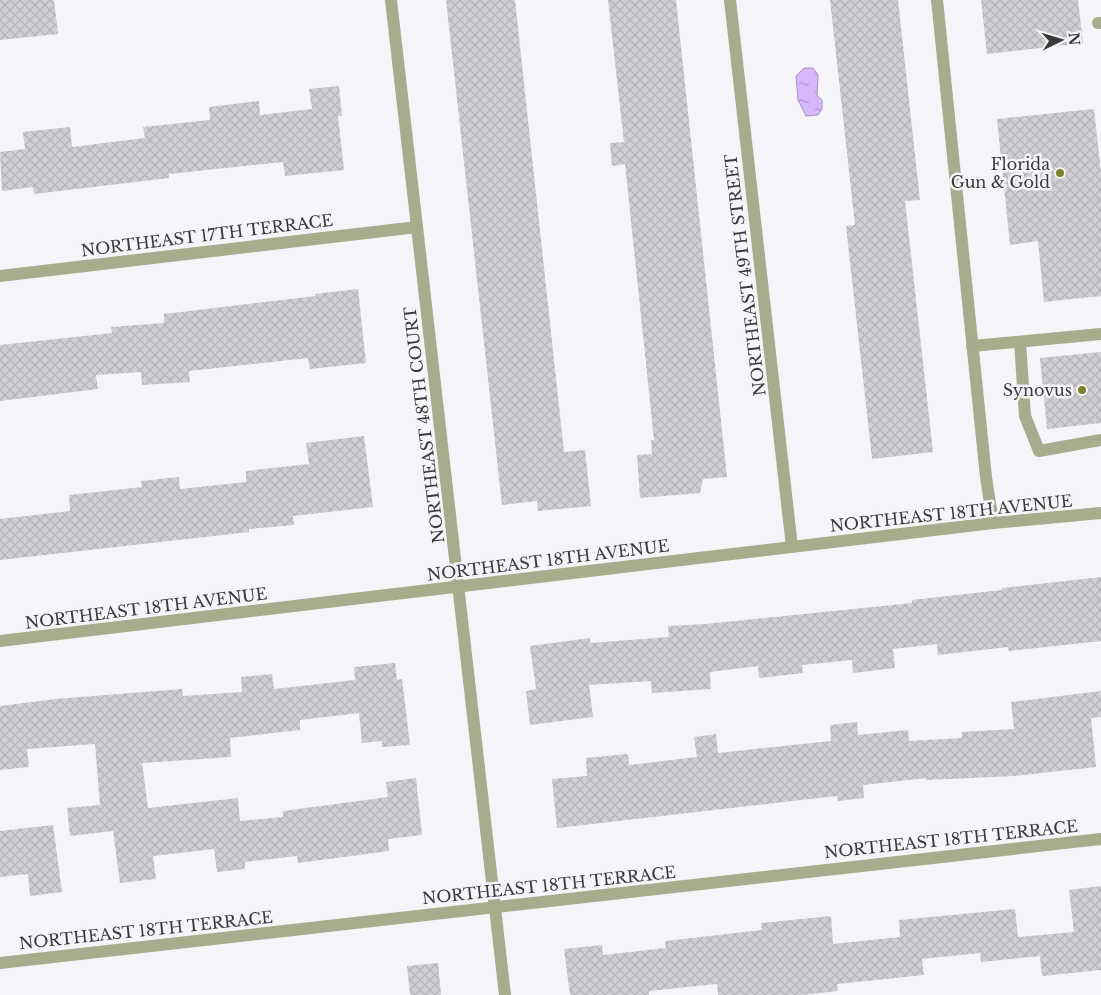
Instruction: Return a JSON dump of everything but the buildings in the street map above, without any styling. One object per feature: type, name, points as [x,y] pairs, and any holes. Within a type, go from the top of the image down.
[{"type":"street","name":"NORTHEAST 48TH COURT","points":[[391,0],[505,995]]},
{"type":"street","name":"NORTHEAST 49TH STREET","points":[[730,0],[792,547]]},
{"type":"street","points":[[937,0],[986,477],[993,523]]},
{"type":"street","name":"NORTHEAST 17TH TERRACE","points":[[0,276],[417,227]]},
{"type":"street","points":[[972,346],[1101,334]]},
{"type":"street","points":[[1020,342],[1025,416],[1039,451],[1101,440]]},
{"type":"street","name":"NORTHEAST 18TH AVENUE","points":[[0,641],[993,523],[1101,513]]},
{"type":"street","name":"NORTHEAST 18TH TERRACE","points":[[0,963],[1101,839]]},
{"type":"water","points":[[804,68],[813,68],[818,75],[817,96],[822,100],[822,109],[818,115],[806,116],[798,100],[796,76]]},
{"type":"place","name":"Florida Gun & Gold","points":[[1060,173]]},
{"type":"place","name":"Synovus","points":[[1082,390]]}]
